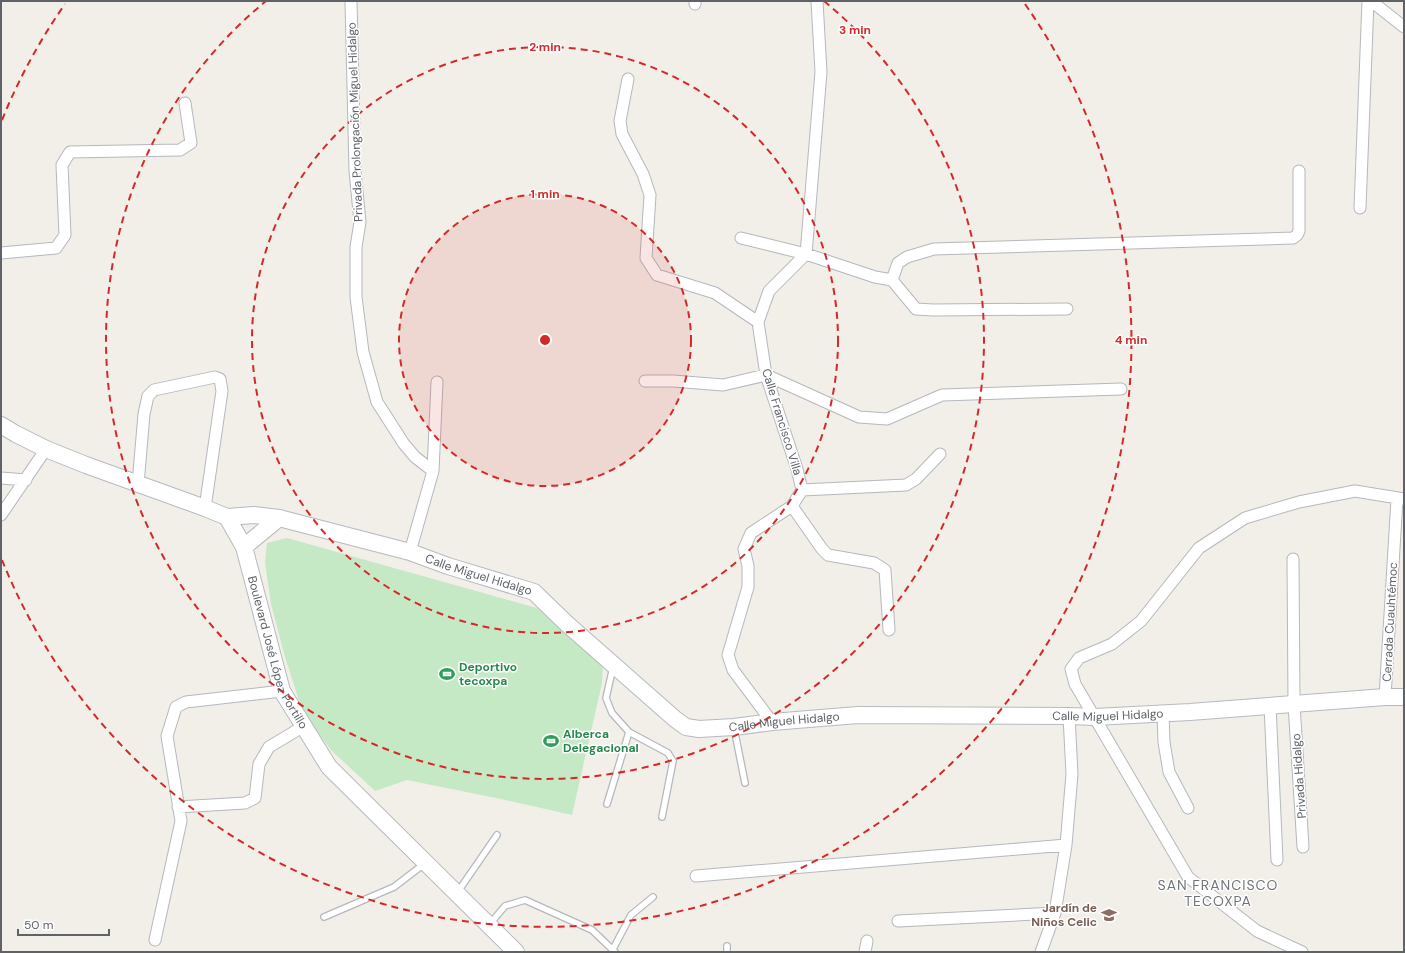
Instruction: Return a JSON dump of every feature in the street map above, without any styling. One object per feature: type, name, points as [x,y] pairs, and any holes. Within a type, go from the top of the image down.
[{"type":"street","name":"Privada Prolongación Miguel Hidalgo","points":[[351,1],[355,171],[360,222],[356,247],[356,297],[363,352],[378,402],[404,444],[415,457],[433,471]]},
{"type":"street","points":[[806,254],[821,72],[817,1]]},
{"type":"street","points":[[1370,1],[1404,26]]},
{"type":"street","points":[[1360,208],[1370,1]]},
{"type":"street","points":[[628,79],[620,121],[622,134],[643,174],[650,195],[646,258],[657,275],[715,293],[758,322]]},
{"type":"street","points":[[1,252],[56,248],[65,235],[62,165],[70,152],[180,150],[191,143],[185,103]]},
{"type":"street","points":[[892,280],[898,263],[907,257],[934,249],[1293,238],[1299,231],[1299,170]]},
{"type":"street","points":[[741,238],[806,254],[875,277],[892,280],[916,309],[1067,309]]},
{"type":"street","name":"Calle Francisco Villa","points":[[772,722],[733,670],[728,655],[748,587],[748,566],[744,549],[751,533],[792,506],[802,490],[797,468],[766,375],[758,322],[769,291],[806,254]]},
{"type":"street","points":[[645,381],[673,381],[723,385],[766,375],[859,417],[887,419],[942,395],[1121,390]]},
{"type":"street","points":[[138,484],[144,414],[148,396],[154,390],[215,377],[220,379],[222,391],[205,508]]},
{"type":"street","points":[[410,552],[433,471],[437,382]]},
{"type":"street","points":[[1,425],[16,434],[86,465],[227,517]]},
{"type":"street","points":[[1,514],[26,480],[46,448]]},
{"type":"street","points":[[802,490],[906,485],[916,479],[940,454]]},
{"type":"street","points":[[1,478],[26,480]]},
{"type":"street","points":[[1302,952],[1257,932],[1188,877],[1075,684],[1071,669],[1079,658],[1112,644],[1142,621],[1199,548],[1245,518],[1299,502],[1355,492],[1400,499]]},
{"type":"street","name":"Cerrada Cuauhtémoc","points":[[1385,697],[1400,499]]},
{"type":"street","points":[[792,506],[822,549],[828,555],[874,563],[885,570],[889,630]]},
{"type":"street","name":"Calle Miguel Hidalgo","points":[[227,517],[254,515],[279,518],[410,552],[448,566],[534,592],[566,623],[675,719],[686,727],[699,729],[858,716],[1095,717],[1385,697],[1404,697]]},
{"type":"street","name":"Boulevard José López Portillo","points":[[227,517],[244,547],[282,691],[329,767],[516,952]]},
{"type":"street","points":[[244,547],[279,518]]},
{"type":"street","name":"Privada Hidalgo","points":[[1293,559],[1294,704],[1303,847]]},
{"type":"street","points":[[155,940],[181,821],[166,736],[176,707],[186,702],[282,691]]},
{"type":"street","points":[[1270,706],[1277,860]]},
{"type":"street","points":[[1163,713],[1164,742],[1169,772],[1188,808]]},
{"type":"street","points":[[1041,952],[1055,913],[1066,845],[1072,774],[1069,716]]},
{"type":"street","points":[[178,807],[245,803],[255,798],[259,764],[269,747],[304,726]]},
{"type":"street","points":[[696,876],[1066,845]]},
{"type":"street","points":[[898,921],[1055,913]]},
{"type":"lane","points":[[614,664],[606,698],[612,713],[629,732],[668,753],[673,761],[662,817]]},
{"type":"lane","points":[[734,727],[745,783]]},
{"type":"lane","points":[[607,804],[629,732]]},
{"type":"lane","points":[[456,893],[497,835]]},
{"type":"lane","points":[[324,917],[394,887],[426,863]]},
{"type":"lane","points":[[489,925],[505,906],[525,900],[592,930],[614,951],[631,915],[654,897]]},
{"type":"green space","name":"Deportivo tecoxpa","points":[[287,538],[537,608],[603,665],[602,683],[572,815],[407,780],[375,791],[331,750],[303,713],[285,657],[271,604],[265,563],[267,543]]},
{"type":"place","name":"Deportivo tecoxpa","points":[[447,674]]},
{"type":"place","name":"Alberca Delegacional","points":[[551,741]]},
{"type":"place","name":"Jardín de Niños Celic","points":[[1109,915]]},
{"type":"district","name":"SAN FRANCISCO TECOXPA","points":[[1218,894]]}]
